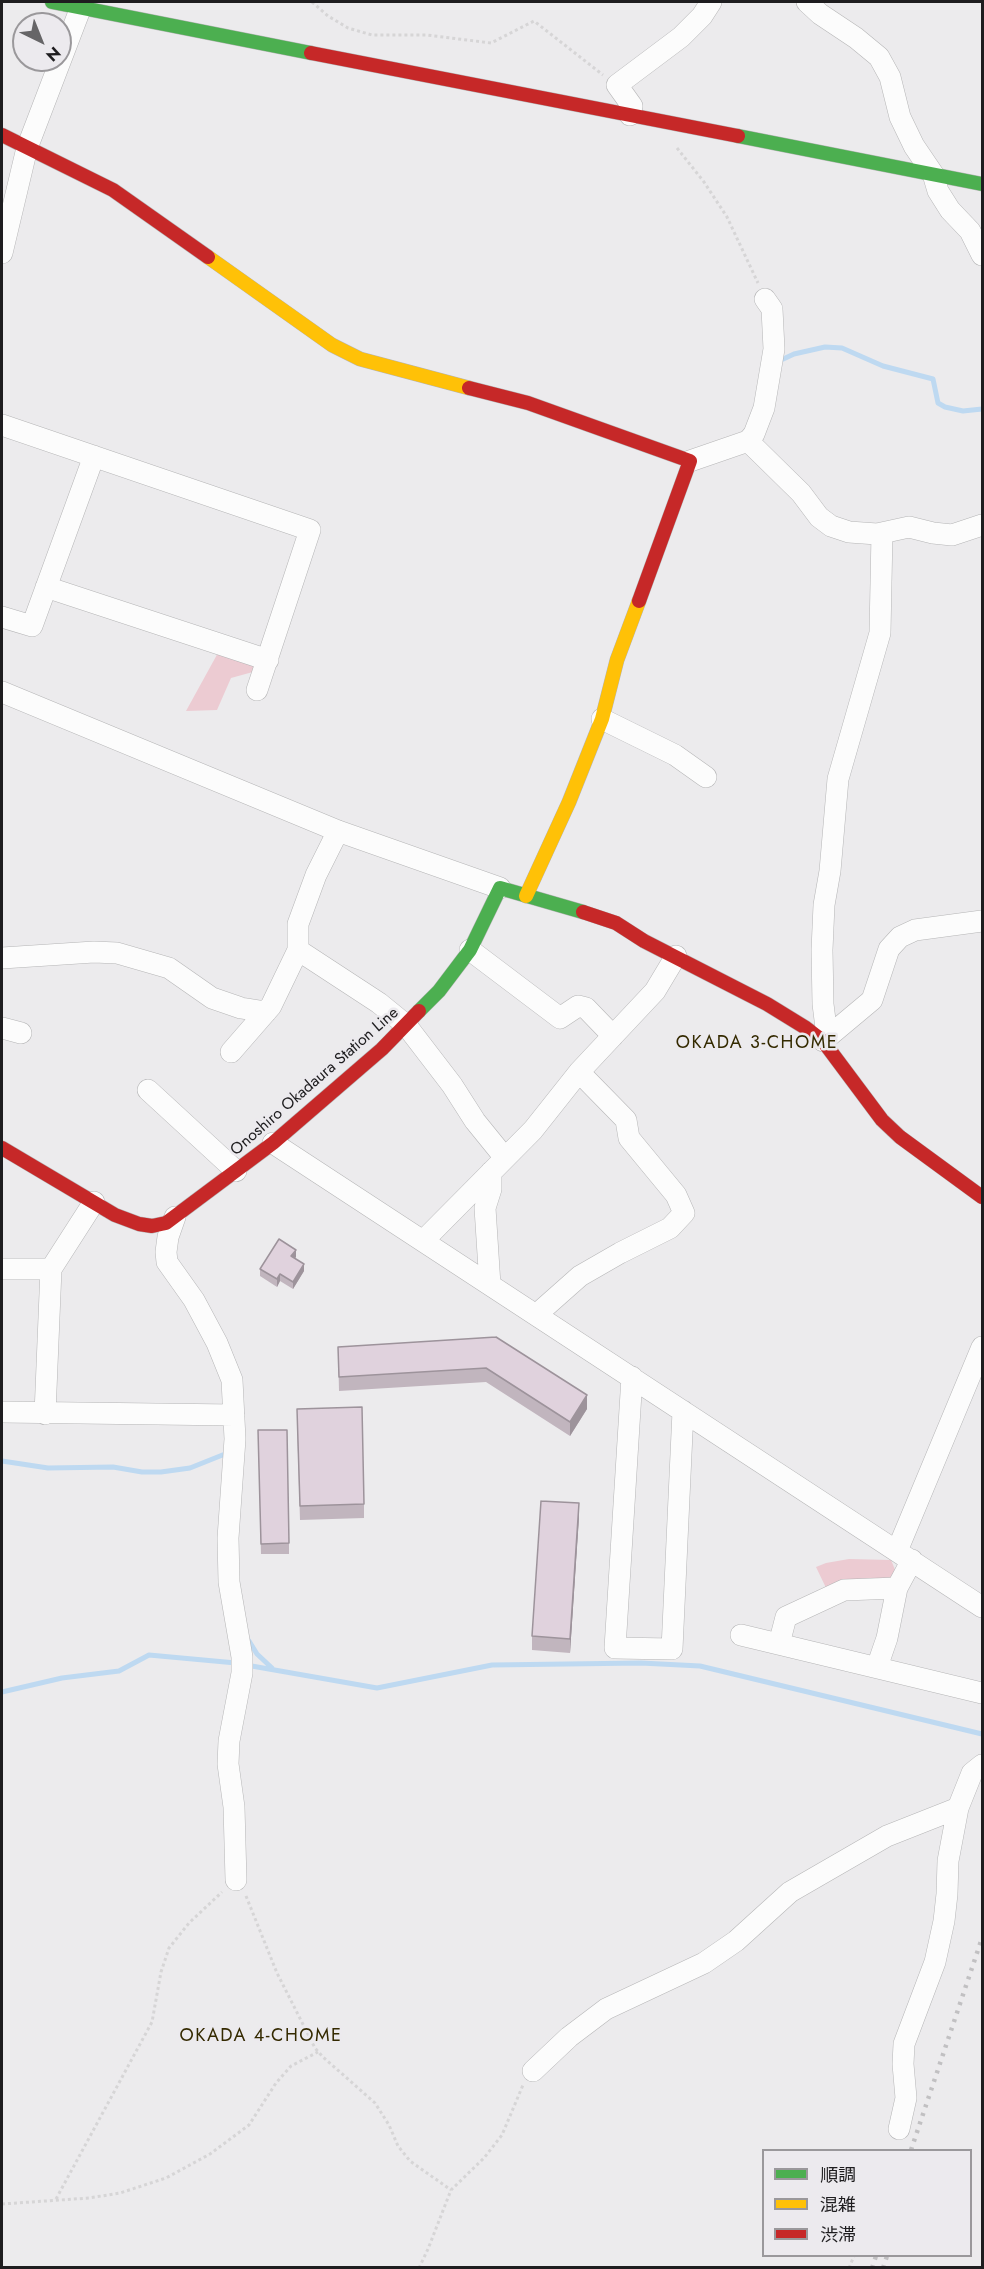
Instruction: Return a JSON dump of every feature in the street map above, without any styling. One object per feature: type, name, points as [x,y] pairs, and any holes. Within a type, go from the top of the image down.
[{"type":"street","points":[[52,2],[982,184]]},
{"type":"street","points":[[630,115],[632,106],[617,85],[681,37],[702,16],[711,2]]},
{"type":"street","points":[[807,2],[879,57],[891,77],[900,117],[909,137],[933,174],[938,191],[950,210],[970,231],[982,255]]},
{"type":"street","points":[[2,253],[27,148],[81,7]]},
{"type":"street","points":[[2,135],[113,190],[332,345],[360,359],[528,403],[690,461],[748,441],[754,434],[764,408],[774,349],[772,309],[765,298]]},
{"type":"street","points":[[2,425],[310,530],[257,690]]},
{"type":"street","points":[[748,441],[801,493],[819,517],[831,526],[849,532],[882,533],[909,527],[952,535],[982,525]]},
{"type":"street","points":[[2,616],[32,626],[94,456]]},
{"type":"street","points":[[526,896],[570,802],[602,719],[617,660],[690,461]]},
{"type":"street","points":[[825,1039],[824,905],[830,871],[838,779],[880,633],[882,533]]},
{"type":"street","points":[[46,587],[268,660]]},
{"type":"street","points":[[2,692],[338,831],[500,888],[616,923],[644,941],[767,1004],[825,1039],[882,1120],[900,1137],[982,1197]]},
{"type":"street","points":[[602,719],[675,755],[706,777]]},
{"type":"street","points":[[231,1052],[271,1006],[298,950],[298,924],[316,875],[338,831]]},
{"type":"street","name":"Onoshiro Okadaura Station Line","points":[[2,1148],[115,1215],[139,1224],[152,1226],[166,1223],[273,1143],[382,1049],[406,1025],[439,991],[470,950],[500,888]]},
{"type":"street","points":[[825,1039],[872,999],[889,949],[900,937],[915,930],[982,921]]},
{"type":"street","points":[[298,950],[379,1002],[406,1025],[452,1085],[475,1121],[498,1165],[485,1208],[490,1285]]},
{"type":"street","points":[[470,950],[560,1018],[578,1006],[586,1008],[613,1036]]},
{"type":"street","points":[[2,958],[94,952],[117,953],[169,968],[212,998],[241,1008],[266,1012]]},
{"type":"street","points":[[423,1241],[533,1130],[579,1072],[655,991],[676,956]]},
{"type":"street","points":[[536,1315],[580,1276],[670,1228],[684,1212],[676,1195],[629,1138],[626,1120],[579,1072]]},
{"type":"street","points":[[148,1090],[236,1171]]},
{"type":"street","points":[[273,1143],[982,1607]]},
{"type":"street","points":[[45,1414],[51,1269],[94,1202]]},
{"type":"street","points":[[175,1217],[167,1245],[166,1262],[194,1300],[217,1342],[232,1380],[236,1439],[228,1538],[229,1582],[242,1656],[242,1673],[229,1741],[228,1764],[234,1807],[236,1880]]},
{"type":"street","points":[[2,1269],[51,1269]]},
{"type":"street","points":[[877,1667],[887,1638],[904,1556],[982,1347]]},
{"type":"street","points":[[632,1377],[615,1647],[672,1649],[683,1411]]},
{"type":"street","points":[[2,1412],[234,1415]]},
{"type":"street","points":[[779,1644],[786,1617],[844,1590],[897,1588]]},
{"type":"street","points":[[741,1635],[982,1693]]},
{"type":"street","points":[[899,2129],[906,2098],[904,2044],[934,1962],[944,1922],[948,1861],[958,1808],[972,1773],[982,1765]]},
{"type":"street","points":[[532,2072],[569,2037],[606,2009],[704,1963],[736,1941],[790,1892],[886,1836],[958,1808]]},
{"type":"path","points":[[312,2],[328,16],[348,28],[372,35],[427,34],[491,43],[534,21],[617,85]]},
{"type":"path","points":[[670,122],[669,139],[704,182],[727,217],[765,298]]},
{"type":"path","points":[[56,2199],[152,2022],[161,1972],[169,1948],[195,1916],[236,1880],[246,1895],[277,1973],[318,2052],[375,2103],[398,2145],[410,2161],[452,2190]]},
{"type":"path","points":[[2,2204],[89,2198],[120,2193],[166,2178],[210,2154],[249,2125],[276,2083],[291,2066],[318,2052]]},
{"type":"path","points":[[419,2268],[452,2190],[484,2158],[502,2135],[512,2114],[519,2090],[532,2072]]},
{"type":"shaded area","points":[[219,651],[250,661],[260,670],[231,678],[217,710],[186,711]]},
{"type":"shaded area","points":[[849,1559],[891,1560],[896,1572],[893,1581],[828,1592],[816,1567]]},
{"type":"building","points":[[279,1239],[296,1250],[291,1256],[304,1264],[293,1282],[280,1274],[277,1279],[260,1269]]},
{"type":"building","points":[[496,1337],[587,1395],[570,1422],[486,1368],[339,1377],[338,1347]]},
{"type":"building","points":[[362,1407],[364,1504],[300,1506],[297,1409]]},
{"type":"building","points":[[258,1430],[287,1430],[289,1543],[261,1544]]},
{"type":"building","points":[[541,1501],[579,1503],[570,1639],[532,1636]]},
{"type":"waterway","points":[[779,361],[794,354],[825,347],[842,348],[883,366],[933,379],[938,403],[945,407],[963,411],[982,409]]},
{"type":"waterway","points":[[2,1461],[48,1468],[113,1467],[142,1472],[161,1472],[190,1468],[225,1454],[229,1456]]},
{"type":"waterway","points":[[249,1641],[257,1654],[272,1668]]},
{"type":"waterway","points":[[2,1692],[62,1678],[119,1671],[149,1655],[236,1663]]},
{"type":"waterway","points":[[246,1665],[377,1688],[492,1665],[641,1663],[700,1666],[982,1734]]},
{"type":"railway","points":[[911,2149],[982,1938]]},
{"type":"railway","points":[[872,2268],[876,2257]]},
{"type":"railway","points":[[883,2268],[887,2257]]},
{"type":"traffic: fast","points":[[52,2],[311,53]]},
{"type":"traffic: fast","points":[[738,136],[982,184]]},
{"type":"traffic: fast","points":[[419,1011],[439,991],[470,950],[500,888],[583,912]]},
{"type":"traffic: slow","points":[[208,257],[332,345],[360,359],[469,388]]},
{"type":"traffic: slow","points":[[526,896],[569,802],[602,719],[617,660],[639,601]]},
{"type":"traffic: jam","points":[[311,53],[738,136]]},
{"type":"traffic: jam","points":[[2,135],[113,190],[208,257]]},
{"type":"traffic: jam","points":[[469,388],[528,403],[690,461],[639,601]]},
{"type":"traffic: jam","points":[[583,912],[616,923],[644,941],[767,1004],[806,1028],[823,1041],[882,1120],[900,1137],[982,1197]]},
{"type":"traffic: jam","points":[[2,1148],[115,1215],[139,1224],[152,1226],[166,1223],[273,1143],[382,1049],[419,1011]]},
{"type":"district","name":"OKADA 3-CHOME","points":[[757,1044]]},
{"type":"district","name":"OKADA 4-CHOME","points":[[261,2037]]}]
